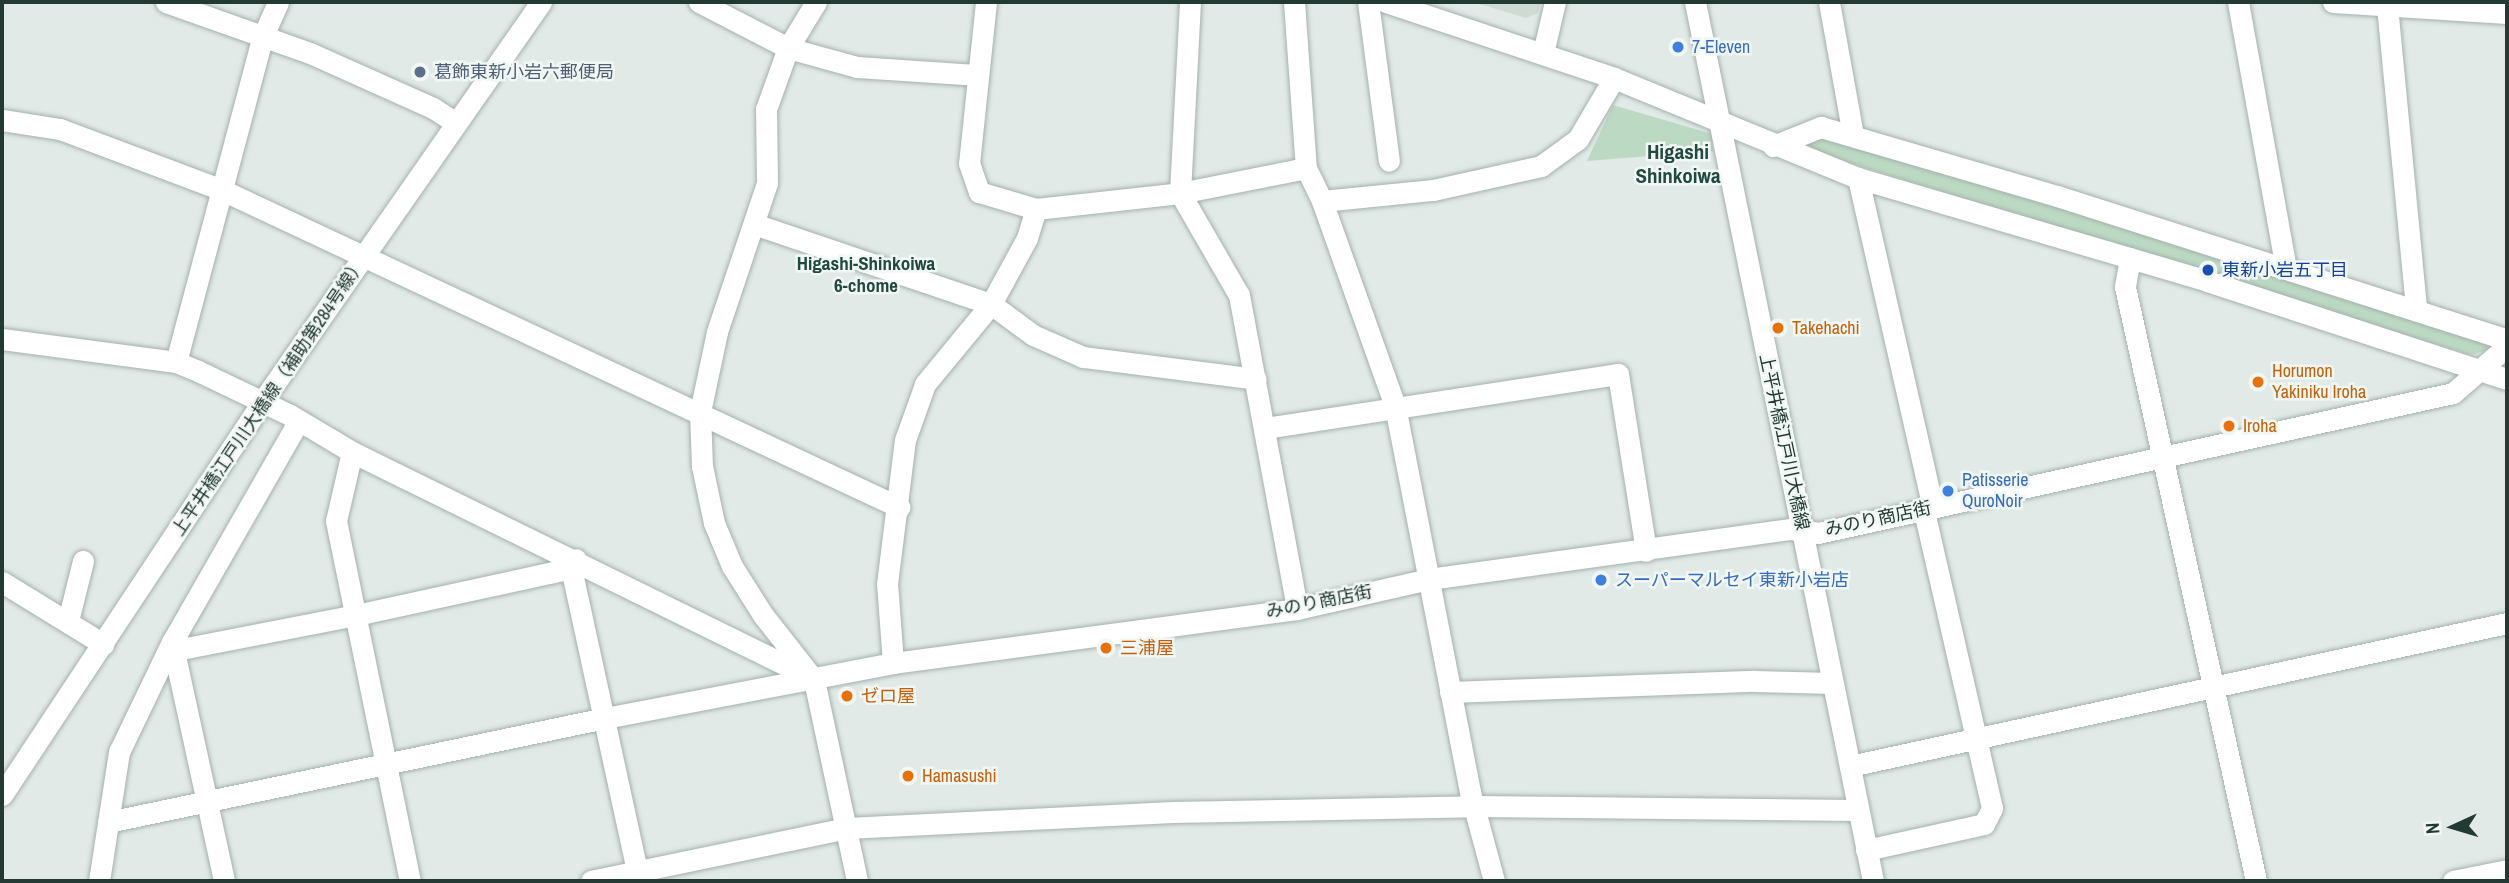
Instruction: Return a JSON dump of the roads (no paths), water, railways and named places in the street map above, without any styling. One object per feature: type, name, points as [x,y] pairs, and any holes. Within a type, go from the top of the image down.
[{"type":"street","points":[[166,2],[263,36],[433,108],[456,123]]},
{"type":"street","points":[[176,362],[263,36],[278,2]]},
{"type":"street","name":"上平井橋江戸川大橋線（補助第284号線）","points":[[2,795],[262,402],[541,2]]},
{"type":"street","points":[[699,2],[788,48],[857,66],[976,75]]},
{"type":"street","points":[[816,2],[788,48],[766,109],[768,183],[717,332],[700,412],[702,466],[714,523],[732,566],[763,615],[814,680],[857,881]]},
{"type":"street","points":[[986,2],[976,75],[969,163],[979,192],[1036,208],[1180,193],[1306,168]]},
{"type":"street","points":[[1191,2],[1180,193],[1239,295],[1297,609]]},
{"type":"street","points":[[1294,2],[1306,168],[1322,201],[1395,406],[1450,692],[1494,881]]},
{"type":"street","points":[[1368,2],[1389,161]]},
{"type":"street","points":[[1386,2],[1544,53],[1688,105],[1719,123],[1858,178],[2130,258],[2507,379]]},
{"type":"street","points":[[1544,53],[1555,2]]},
{"type":"street","name":"上平井橋江戸川大橋線","points":[[1695,2],[1873,881]]},
{"type":"street","points":[[1829,2],[1853,136]]},
{"type":"street","points":[[2238,2],[2286,268]]},
{"type":"street","points":[[2333,2],[2507,13]]},
{"type":"street","points":[[2389,4],[2416,309]]},
{"type":"street","points":[[1322,201],[1433,190],[1541,166],[1578,139],[1614,78]]},
{"type":"street","points":[[2,120],[61,129],[222,190],[700,412],[899,508]]},
{"type":"street","points":[[1773,146],[1821,127],[2286,268],[2507,340]]},
{"type":"street","points":[[1858,178],[1993,808],[1984,824],[1866,850]]},
{"type":"street","points":[[893,663],[887,583],[899,508],[905,440],[925,384],[991,304],[1027,238],[1036,208]]},
{"type":"street","points":[[754,224],[991,304],[1034,335],[1083,357],[1256,379]]},
{"type":"street","points":[[2130,258],[2124,287],[2256,881]]},
{"type":"street","points":[[2,338],[176,362],[262,402],[352,452],[573,564],[814,680]]},
{"type":"street","name":"みのり商店街","points":[[108,822],[606,718],[893,663],[1137,634],[1297,609],[1429,579],[1802,530],[1818,533],[2453,393],[2507,345]]},
{"type":"street","points":[[1265,428],[1618,374],[1646,551]]},
{"type":"street","points":[[99,881],[119,752],[172,642],[298,422]]},
{"type":"street","points":[[352,452],[336,521],[410,881]]},
{"type":"street","points":[[68,621],[83,561]]},
{"type":"street","points":[[172,642],[186,648],[356,615],[573,564]]},
{"type":"street","points":[[573,564],[638,876]]},
{"type":"street","points":[[2,582],[103,644]]},
{"type":"street","points":[[1850,766],[2507,623]]},
{"type":"street","points":[[172,642],[224,881]]},
{"type":"street","points":[[1450,692],[1754,681],[1832,683]]},
{"type":"street","points":[[592,881],[638,876],[845,828],[1173,812],[1475,806],[1857,810]]},
{"type":"street","points":[[2454,881],[2507,870]]},
{"type":"place","name":"7-Eleven","points":[[1678,47]]},
{"type":"place","name":"葛飾東新小岩六郵便局","points":[[420,72]]},
{"type":"place","name":"東新小岩五丁目","points":[[2208,270]]},
{"type":"place","name":"Takehachi","points":[[1778,328]]},
{"type":"place","name":"Horumon Yakiniku Iroha","points":[[2258,382]]},
{"type":"place","name":"Iroha","points":[[2229,426]]},
{"type":"place","name":"Patisserie QuroNoir","points":[[1948,491]]},
{"type":"place","name":"スーパーマルセイ東新小岩店","points":[[1601,580]]},
{"type":"place","name":"三浦屋","points":[[1106,648]]},
{"type":"place","name":"ゼロ屋","points":[[847,696]]},
{"type":"place","name":"Hamasushi","points":[[908,776]]},
{"type":"district","name":"Higashi Shinkoiwa","points":[[1678,164]]},
{"type":"district","name":"Higashi-Shinkoiwa 6-chome","points":[[866,275]]}]
